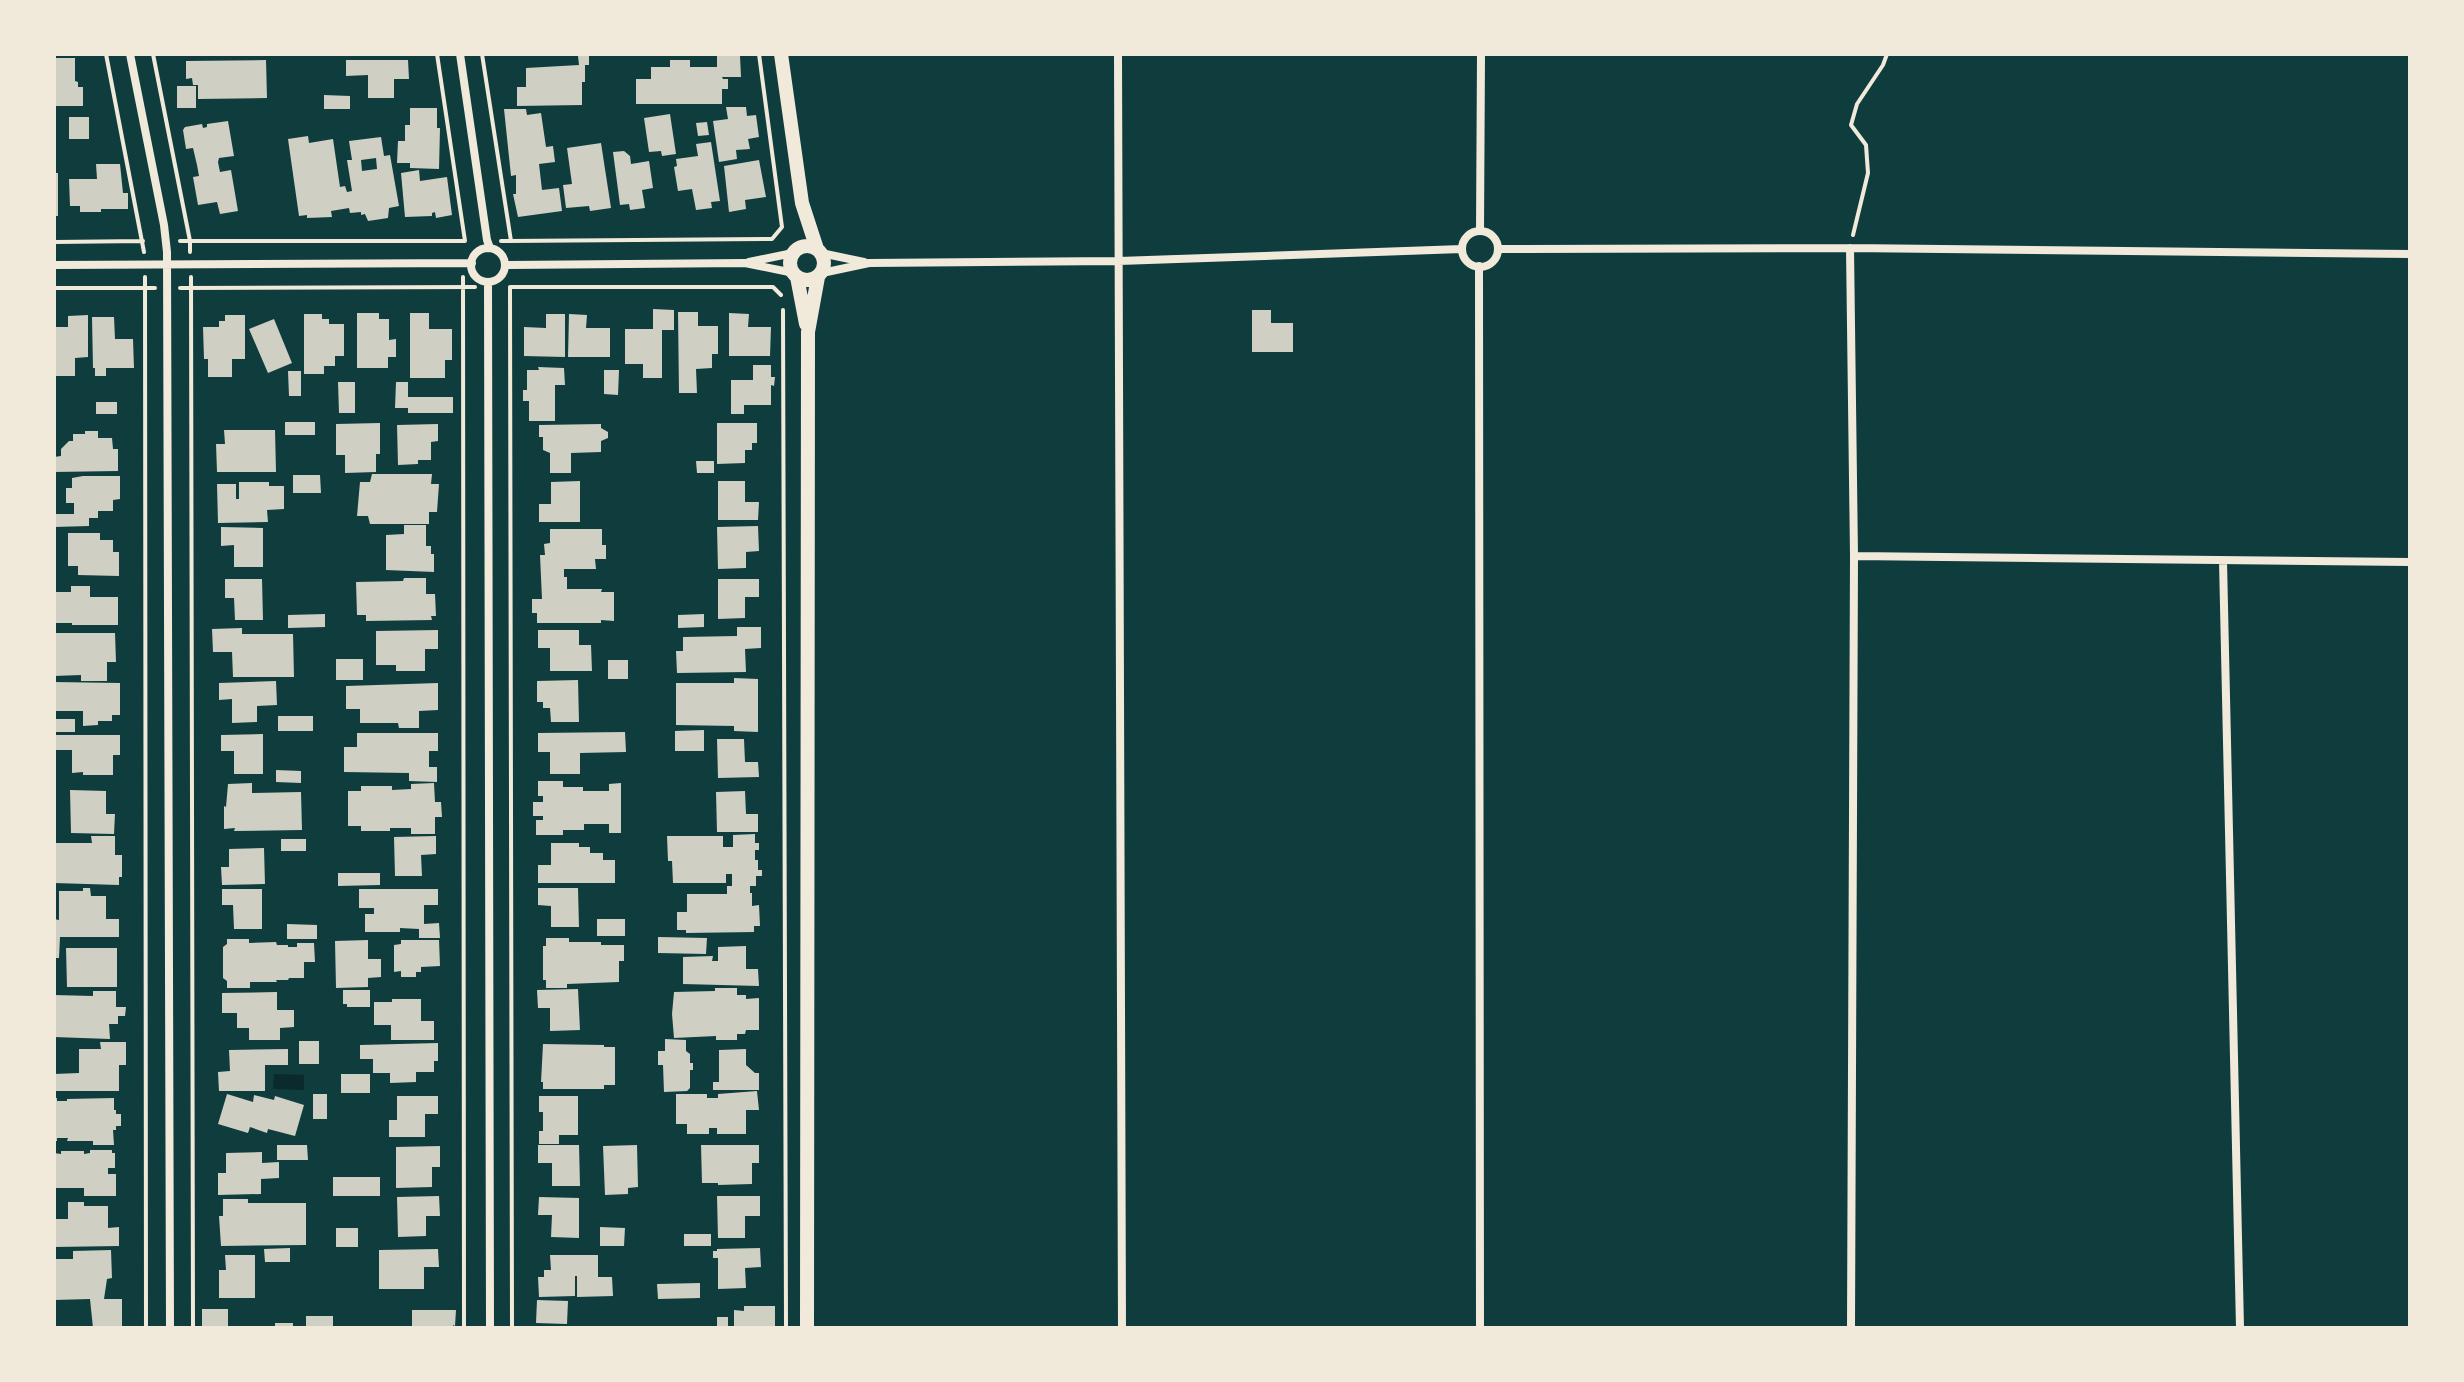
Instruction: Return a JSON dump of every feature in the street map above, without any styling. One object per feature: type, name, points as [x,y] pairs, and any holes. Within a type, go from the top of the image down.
[{"type":"street","points":[[130,54],[168,265],[170,1328]]},
{"type":"street","points":[[460,54],[489,244],[503,256],[505,265],[502,275],[488,282],[474,274],[468,263]]},
{"type":"street","points":[[781,54],[802,203],[825,263],[808,332],[807,1328]]},
{"type":"street","points":[[1118,54],[1122,1328]]},
{"type":"street","points":[[1480,231],[1481,54]]},
{"type":"street","points":[[802,203],[796,250],[790,263],[808,332]]},
{"type":"street","points":[[1480,231],[1491,235],[1498,249],[1490,264],[1479,266],[1467,261],[1462,249],[1469,234],[1480,231]]},
{"type":"street","points":[[54,265],[468,263],[489,244]]},
{"type":"street","points":[[505,265],[745,263],[808,245],[819,251],[869,263]]},
{"type":"street","points":[[1498,249],[1850,248],[2410,254]]},
{"type":"street","points":[[1850,248],[1854,556],[1851,1328]]},
{"type":"street","points":[[745,263],[808,280],[869,263],[1119,261],[1462,249]]},
{"type":"street","points":[[1479,266],[1480,1328]]},
{"type":"street","points":[[488,282],[490,1328]]},
{"type":"street","points":[[1854,556],[2410,562]]},
{"type":"street","points":[[2223,561],[2240,1328]]},
{"type":"path","points":[[106,54],[143,241]]},
{"type":"path","points":[[153,54],[190,241]]},
{"type":"path","points":[[437,54],[468,263],[463,287],[464,1328]]},
{"type":"path","points":[[482,54],[511,241]]},
{"type":"path","points":[[54,242],[465,241],[489,244],[511,241],[772,239],[782,227],[759,54]]},
{"type":"path","points":[[1850,248],[1868,173],[1866,145],[1851,125],[1857,104],[1887,54]]},
{"type":"path","points":[[54,288],[463,287]]},
{"type":"path","points":[[512,1328],[510,287],[773,287],[783,297],[786,1328]]},
{"type":"path","points":[[145,288],[146,1328]]},
{"type":"path","points":[[191,288],[193,1328]]},
{"type":"water","points":[[274,1074],[304,1075],[304,1090],[273,1089]]},
{"type":"building","points":[[589,55],[589,65],[585,65],[585,82],[582,82],[582,105],[517,106],[517,87],[526,87],[526,68],[579,65],[578,56]]},
{"type":"building","points":[[717,56],[740,56],[741,77],[722,77],[728,79],[728,89],[722,89],[722,104],[636,104],[636,79],[651,79],[651,67],[670,67],[670,60],[690,60],[690,67],[717,67]]},
{"type":"building","points":[[54,58],[75,58],[75,81],[78,87],[83,87],[83,106],[54,106]]},
{"type":"building","points":[[266,60],[267,98],[198,99],[198,85],[193,85],[192,78],[186,79],[186,61]]},
{"type":"building","points":[[346,60],[408,60],[409,79],[394,79],[394,98],[368,98],[368,75],[346,76]]},
{"type":"building","points":[[177,86],[196,86],[196,108],[177,108]]},
{"type":"building","points":[[324,95],[350,96],[350,109],[324,109]]},
{"type":"building","points":[[726,107],[746,107],[747,116],[756,115],[759,137],[748,139],[750,149],[736,150],[737,159],[719,162],[713,121],[728,119]]},
{"type":"building","points":[[410,108],[437,108],[439,169],[410,168],[410,163],[397,163],[398,141],[405,141],[405,125],[410,125]]},
{"type":"building","points":[[504,109],[526,109],[527,115],[541,113],[546,147],[553,146],[555,162],[539,164],[542,190],[559,188],[562,211],[518,217],[513,194],[516,194],[516,175],[511,176]]},
{"type":"building","points":[[670,114],[676,154],[662,156],[661,151],[649,152],[644,118]]},
{"type":"building","points":[[69,117],[89,117],[89,139],[69,139]]},
{"type":"building","points":[[228,121],[234,156],[219,158],[218,162],[220,172],[231,170],[238,211],[220,214],[217,202],[198,205],[193,177],[199,176],[197,165],[193,148],[186,149],[183,130],[185,127],[202,124],[203,128],[207,124]]},
{"type":"building","points":[[707,122],[709,135],[698,136],[696,123]]},
{"type":"building","points":[[308,136],[309,143],[333,139],[340,187],[345,186],[347,192],[352,191],[347,160],[352,160],[349,141],[381,137],[384,156],[390,155],[399,206],[389,208],[388,218],[368,221],[365,214],[350,213],[349,208],[331,211],[332,217],[299,216],[288,139]],"holes":[[[376,158],[377,169],[362,171],[361,160]]]},
{"type":"building","points":[[711,142],[720,201],[711,202],[712,208],[696,210],[692,189],[678,191],[674,167],[677,166],[676,159],[698,156],[696,144]]},
{"type":"building","points":[[601,143],[611,208],[590,211],[589,206],[566,208],[563,185],[572,184],[567,148]]},
{"type":"building","points":[[624,151],[630,156],[631,164],[649,161],[653,188],[642,190],[645,208],[630,210],[629,204],[620,205],[613,152]]},
{"type":"building","points":[[759,160],[766,197],[745,200],[746,209],[729,212],[724,166]]},
{"type":"building","points":[[96,164],[120,164],[123,193],[128,193],[128,209],[80,212],[80,206],[70,206],[69,179],[97,179]]},
{"type":"building","points":[[419,170],[420,181],[447,177],[452,215],[436,218],[435,212],[432,216],[405,217],[401,173]]},
{"type":"building","points":[[54,173],[58,173],[58,216],[54,216]]},
{"type":"building","points":[[653,309],[674,310],[674,330],[662,330],[662,378],[643,378],[643,364],[625,364],[625,329],[653,329]]},
{"type":"building","points":[[1252,310],[1271,310],[1271,323],[1293,323],[1293,352],[1252,352]]},
{"type":"building","points":[[678,312],[698,312],[698,326],[718,326],[718,354],[712,354],[712,368],[696,369],[697,393],[679,393]]},
{"type":"building","points":[[357,313],[379,313],[379,319],[389,319],[389,340],[396,339],[396,357],[388,357],[388,368],[357,368]]},
{"type":"building","points":[[410,313],[429,313],[429,329],[452,329],[452,360],[445,360],[445,378],[410,378]]},
{"type":"building","points":[[729,313],[749,314],[748,327],[771,327],[770,356],[729,356]]},
{"type":"building","points":[[304,314],[322,314],[322,319],[329,319],[329,324],[344,324],[344,356],[335,356],[335,366],[324,366],[324,374],[304,374]]},
{"type":"building","points":[[546,314],[565,314],[565,357],[524,356],[524,327],[546,328]]},
{"type":"building","points":[[569,314],[587,315],[586,328],[610,328],[610,357],[568,357]]},
{"type":"building","points":[[88,315],[88,357],[75,358],[75,376],[54,376],[54,327],[68,327],[68,316]]},
{"type":"building","points":[[225,315],[245,315],[245,359],[232,359],[232,377],[208,377],[203,327],[219,327],[219,321],[225,321]]},
{"type":"building","points":[[92,317],[114,317],[115,339],[133,339],[134,368],[106,368],[106,376],[95,376]]},
{"type":"building","points":[[274,319],[292,363],[268,373],[249,329]]},
{"type":"building","points":[[753,365],[771,365],[771,377],[775,377],[774,386],[771,385],[771,405],[744,405],[744,414],[731,414],[731,380],[753,380]]},
{"type":"building","points":[[538,367],[564,368],[565,385],[555,385],[555,421],[529,421],[529,401],[523,401],[523,390],[527,390],[527,370],[539,370]]},
{"type":"building","points":[[604,370],[619,370],[618,395],[604,394]]},
{"type":"building","points":[[288,371],[301,371],[301,396],[289,396]]},
{"type":"building","points":[[338,382],[355,382],[355,413],[339,413]]},
{"type":"building","points":[[396,382],[408,382],[408,397],[453,397],[453,413],[408,413],[408,408],[395,408]]},
{"type":"building","points":[[96,402],[117,402],[117,414],[96,414]]},
{"type":"building","points":[[285,422],[315,422],[315,435],[285,435]]},
{"type":"building","points":[[380,423],[380,454],[376,454],[376,472],[345,473],[345,455],[336,455],[336,424]]},
{"type":"building","points":[[717,423],[757,423],[757,443],[752,443],[752,450],[745,450],[745,463],[717,464]]},
{"type":"building","points":[[438,424],[438,441],[431,442],[431,460],[398,465],[397,425]]},
{"type":"building","points":[[601,424],[601,428],[608,432],[608,438],[601,441],[601,452],[571,453],[571,473],[550,473],[550,453],[543,450],[539,425]]},
{"type":"building","points":[[224,430],[275,430],[276,472],[217,472],[216,444],[225,444]]},
{"type":"building","points":[[85,431],[98,431],[98,438],[112,438],[113,449],[118,449],[118,471],[54,472],[54,457],[61,456],[61,449],[73,441],[73,434],[85,434]]},
{"type":"building","points":[[696,461],[714,461],[714,473],[697,473]]},
{"type":"building","points":[[372,474],[432,474],[431,484],[439,484],[437,512],[429,512],[429,524],[370,524],[368,516],[357,516],[360,482],[370,482]]},
{"type":"building","points":[[293,475],[320,475],[321,493],[293,493]]},
{"type":"building","points":[[120,476],[120,499],[113,500],[113,511],[98,511],[98,518],[89,518],[89,526],[54,527],[54,514],[74,514],[74,503],[66,503],[66,488],[72,488],[72,478]]},
{"type":"building","points":[[580,481],[580,522],[539,522],[539,504],[551,504],[551,482]]},
{"type":"building","points":[[718,481],[745,481],[745,502],[759,502],[758,520],[718,520]]},
{"type":"building","points":[[239,482],[269,482],[269,486],[284,486],[284,509],[267,510],[268,522],[218,523],[217,484],[236,484],[236,499],[239,499]]},
{"type":"building","points":[[404,525],[426,525],[426,546],[431,546],[431,554],[434,554],[434,572],[386,570],[386,535],[404,534]]},
{"type":"building","points":[[758,526],[759,551],[746,552],[746,568],[718,569],[717,527]]},
{"type":"building","points":[[221,527],[263,528],[263,567],[234,567],[234,545],[221,546]]},
{"type":"building","points":[[550,529],[602,529],[606,559],[595,559],[596,569],[564,569],[564,577],[567,577],[567,589],[614,592],[614,621],[537,623],[537,613],[532,613],[532,599],[542,599],[540,555],[545,555],[544,544],[550,543]]},
{"type":"building","points":[[68,533],[100,533],[100,540],[113,540],[113,552],[119,552],[119,576],[78,575],[78,566],[68,566]]},
{"type":"building","points":[[404,578],[426,578],[426,594],[435,594],[436,616],[431,616],[432,620],[366,621],[366,615],[357,615],[356,582],[403,581]]},
{"type":"building","points":[[225,579],[262,579],[263,620],[235,620],[234,598],[225,598]]},
{"type":"building","points":[[718,579],[759,579],[759,597],[745,597],[745,618],[718,619]]},
{"type":"building","points":[[71,586],[90,586],[90,597],[118,597],[118,625],[56,623],[54,592],[71,592]]},
{"type":"building","points":[[325,614],[325,627],[288,628],[288,615]]},
{"type":"building","points":[[704,614],[704,627],[678,628],[678,615]]},
{"type":"building","points":[[737,627],[761,627],[761,648],[745,649],[746,672],[677,673],[676,651],[683,651],[683,637],[737,636]]},
{"type":"building","points":[[242,628],[242,634],[293,634],[294,677],[233,677],[232,652],[213,652],[212,629]]},
{"type":"building","points":[[438,630],[438,649],[425,649],[425,671],[396,671],[396,665],[376,665],[376,631]]},
{"type":"building","points":[[538,630],[579,630],[579,645],[591,645],[592,671],[550,671],[550,648],[538,648]]},
{"type":"building","points":[[54,633],[115,633],[116,662],[107,662],[107,681],[81,681],[81,675],[54,676]]},
{"type":"building","points":[[336,659],[363,659],[363,680],[336,680]]},
{"type":"building","points":[[608,660],[628,660],[628,679],[608,679]]},
{"type":"building","points":[[734,678],[758,679],[758,732],[734,731],[734,726],[676,725],[676,683],[734,683]]},
{"type":"building","points":[[578,680],[579,722],[551,722],[550,708],[543,708],[543,702],[537,702],[537,681]]},
{"type":"building","points":[[276,681],[277,705],[257,706],[257,722],[232,723],[232,699],[219,700],[219,683]]},
{"type":"building","points":[[54,682],[120,683],[120,715],[112,715],[112,721],[83,726],[83,711],[54,711]]},
{"type":"building","points":[[438,683],[438,710],[419,711],[419,728],[399,728],[398,723],[360,723],[360,709],[346,709],[346,686]]},
{"type":"building","points":[[278,716],[313,716],[313,731],[278,731]]},
{"type":"building","points":[[54,719],[75,719],[75,732],[54,732]]},
{"type":"building","points":[[704,730],[704,751],[675,751],[675,731]]},
{"type":"building","points":[[625,732],[626,752],[580,753],[580,774],[550,774],[550,752],[538,752],[538,733]]},
{"type":"building","points":[[357,733],[438,733],[438,751],[429,751],[429,767],[437,767],[437,782],[409,781],[409,773],[344,772],[344,747],[357,747]]},
{"type":"building","points":[[263,734],[263,774],[234,774],[234,751],[221,751],[221,735]]},
{"type":"building","points":[[54,735],[120,735],[120,755],[113,755],[113,775],[72,773],[72,750],[54,750]]},
{"type":"building","points":[[717,739],[744,739],[745,762],[758,762],[759,777],[718,778]]},
{"type":"building","points":[[276,770],[301,771],[301,783],[276,782]]},
{"type":"building","points":[[538,781],[563,781],[563,787],[583,787],[583,791],[609,791],[609,784],[621,783],[621,833],[609,833],[609,824],[584,824],[584,830],[563,830],[563,835],[536,835],[536,820],[543,820],[543,816],[533,816],[533,802],[543,802],[543,796],[538,796]]},
{"type":"building","points":[[252,783],[252,793],[301,792],[302,830],[224,829],[228,784]]},
{"type":"building","points":[[434,783],[435,802],[441,802],[442,817],[435,817],[435,834],[411,834],[411,828],[361,831],[361,826],[348,826],[348,791],[361,791],[361,786],[411,789],[411,784]]},
{"type":"building","points":[[70,790],[106,791],[106,814],[115,814],[114,834],[71,833]]},
{"type":"building","points":[[745,791],[746,814],[758,814],[758,832],[717,832],[716,792]]},
{"type":"building","points":[[755,834],[759,850],[755,850],[755,860],[758,860],[758,870],[762,870],[762,876],[756,876],[756,886],[750,886],[750,893],[752,906],[759,905],[760,926],[754,926],[754,932],[686,933],[686,930],[677,930],[677,912],[687,912],[687,894],[727,894],[727,886],[732,886],[732,874],[726,874],[726,883],[673,883],[667,836],[723,836],[723,847],[733,847],[733,835]]},
{"type":"building","points":[[91,836],[115,836],[115,855],[122,855],[119,885],[54,883],[54,843],[92,843]]},
{"type":"building","points":[[436,836],[436,854],[421,855],[422,876],[395,876],[394,837]]},
{"type":"building","points":[[281,839],[306,839],[306,851],[281,851]]},
{"type":"building","points":[[551,843],[579,843],[579,847],[590,847],[590,853],[603,853],[603,860],[615,860],[615,883],[538,883],[538,865],[551,865]]},
{"type":"building","points":[[264,848],[265,884],[222,885],[221,867],[229,867],[229,849]]},
{"type":"building","points":[[338,873],[380,873],[380,885],[338,886]]},
{"type":"building","points":[[83,888],[90,888],[91,896],[106,896],[106,919],[119,919],[119,937],[60,937],[59,958],[54,958],[54,919],[59,920],[59,891],[83,891]]},
{"type":"building","points":[[538,888],[578,888],[579,927],[551,927],[551,906],[538,905]]},
{"type":"building","points":[[222,889],[262,889],[262,929],[234,929],[233,905],[222,905]]},
{"type":"building","points":[[359,889],[438,889],[438,905],[424,905],[424,924],[439,923],[440,938],[419,938],[419,929],[365,932],[365,914],[374,914],[374,908],[359,908]]},
{"type":"building","points":[[597,919],[625,919],[625,936],[597,936]]},
{"type":"building","points":[[287,924],[317,925],[317,939],[287,939]]},
{"type":"building","points":[[658,937],[707,938],[706,954],[658,953]]},
{"type":"building","points":[[546,938],[624,945],[624,961],[619,961],[619,982],[546,988],[546,980],[543,980],[543,946],[546,946]]},
{"type":"building","points":[[227,939],[249,939],[249,943],[276,942],[288,947],[297,947],[297,943],[314,943],[315,962],[304,962],[304,978],[250,982],[250,988],[227,988],[227,981],[223,978],[223,947]]},
{"type":"building","points":[[368,940],[368,959],[381,959],[381,977],[368,978],[368,987],[336,988],[335,941]]},
{"type":"building","points":[[401,940],[439,940],[440,966],[421,967],[416,977],[401,977],[401,971],[394,972],[394,945],[401,944]]},
{"type":"building","points":[[746,946],[746,969],[758,969],[759,986],[683,984],[683,957],[713,956],[712,961],[718,961],[718,947]]},
{"type":"building","points":[[66,948],[117,948],[117,987],[67,987]]},
{"type":"building","points":[[715,988],[737,988],[737,995],[746,995],[746,999],[759,998],[759,1030],[737,1034],[737,1040],[716,1040],[716,1036],[674,1038],[674,992],[715,991]]},
{"type":"building","points":[[578,989],[580,1030],[550,1031],[550,1008],[538,1008],[537,990]]},
{"type":"building","points":[[343,990],[370,990],[370,1007],[347,1007],[343,1004]]},
{"type":"building","points":[[93,991],[116,991],[116,1007],[126,1007],[125,1016],[118,1016],[118,1024],[109,1024],[110,1039],[54,1037],[54,995],[93,996]]},
{"type":"building","points":[[277,992],[277,1010],[294,1010],[294,1027],[280,1028],[280,1040],[249,1040],[249,1028],[237,1028],[237,1013],[222,1013],[222,993]]},
{"type":"building","points":[[392,999],[421,999],[421,1021],[434,1021],[434,1040],[391,1040],[391,1025],[374,1025],[374,1002],[392,1002]]},
{"type":"building","points":[[665,1039],[686,1040],[686,1051],[690,1054],[690,1063],[693,1063],[687,1091],[664,1092],[663,1065],[658,1065],[658,1051],[665,1051]]},
{"type":"building","points":[[299,1041],[319,1041],[319,1064],[299,1064]]},
{"type":"building","points":[[100,1042],[126,1042],[126,1065],[119,1065],[119,1091],[54,1091],[54,1074],[79,1073],[79,1049],[101,1049]]},
{"type":"building","points":[[438,1043],[438,1061],[434,1061],[434,1072],[416,1072],[416,1082],[390,1083],[390,1073],[373,1073],[373,1059],[360,1059],[360,1045]]},
{"type":"building","points":[[543,1044],[615,1047],[615,1085],[604,1085],[604,1089],[543,1089]]},
{"type":"building","points":[[288,1049],[288,1065],[265,1065],[265,1091],[219,1091],[218,1072],[230,1071],[229,1050]]},
{"type":"building","points":[[746,1049],[746,1065],[759,1073],[759,1090],[713,1090],[713,1082],[719,1082],[719,1050]]},
{"type":"building","points":[[341,1074],[370,1074],[370,1093],[341,1093]]},
{"type":"building","points":[[757,1091],[759,1110],[746,1110],[746,1134],[717,1134],[717,1128],[709,1128],[709,1134],[687,1134],[687,1124],[676,1124],[676,1094],[707,1094],[707,1098],[718,1098],[718,1094]]},
{"type":"building","points":[[227,1094],[253,1102],[254,1095],[274,1100],[275,1096],[304,1105],[295,1136],[268,1129],[267,1133],[250,1127],[248,1133],[218,1124]]},
{"type":"building","points":[[313,1094],[327,1094],[327,1119],[313,1119]]},
{"type":"building","points":[[397,1096],[438,1096],[438,1114],[425,1114],[425,1137],[389,1137],[389,1120],[397,1120]]},
{"type":"building","points":[[539,1096],[578,1096],[578,1135],[559,1135],[559,1144],[539,1144],[543,1112],[539,1112]]},
{"type":"building","points":[[54,1098],[67,1101],[114,1098],[114,1110],[116,1114],[121,1114],[121,1126],[113,1130],[114,1145],[67,1141],[68,1138],[54,1141]]},
{"type":"building","points":[[277,1145],[307,1145],[308,1160],[277,1160]]},
{"type":"building","points":[[538,1145],[579,1145],[580,1186],[552,1186],[552,1163],[538,1163]]},
{"type":"building","points":[[637,1145],[638,1187],[628,1188],[628,1194],[605,1195],[603,1146]]},
{"type":"building","points":[[701,1145],[759,1145],[759,1163],[752,1163],[752,1184],[702,1183]]},
{"type":"building","points":[[440,1146],[440,1167],[432,1167],[432,1187],[396,1188],[396,1147]]},
{"type":"building","points":[[90,1150],[112,1150],[115,1153],[115,1168],[108,1168],[108,1174],[116,1174],[116,1196],[84,1196],[84,1188],[54,1188],[54,1153],[84,1151],[84,1154],[90,1153]]},
{"type":"building","points":[[262,1152],[262,1163],[279,1162],[279,1178],[261,1179],[261,1194],[218,1195],[218,1173],[226,1173],[226,1153]]},
{"type":"building","points":[[333,1177],[380,1177],[380,1196],[333,1196]]},
{"type":"building","points":[[439,1196],[440,1216],[426,1216],[426,1236],[398,1237],[397,1197]]},
{"type":"building","points":[[717,1196],[760,1196],[760,1216],[745,1216],[745,1238],[718,1238]]},
{"type":"building","points":[[539,1197],[579,1198],[579,1238],[551,1237],[552,1215],[538,1215]]},
{"type":"building","points":[[223,1199],[248,1199],[248,1203],[306,1203],[306,1245],[221,1246],[219,1216],[223,1216]]},
{"type":"building","points":[[68,1202],[108,1206],[108,1228],[119,1227],[119,1246],[54,1247],[54,1219],[68,1219]]},
{"type":"building","points":[[600,1227],[625,1228],[624,1246],[600,1246]]},
{"type":"building","points":[[336,1228],[358,1228],[358,1247],[336,1247]]},
{"type":"building","points":[[684,1234],[711,1234],[711,1246],[684,1246]]},
{"type":"building","points":[[290,1248],[290,1262],[265,1262],[264,1249]]},
{"type":"building","points":[[760,1248],[761,1267],[745,1268],[746,1288],[718,1289],[718,1258],[713,1258],[713,1251]]},
{"type":"building","points":[[438,1249],[439,1267],[424,1267],[424,1289],[379,1289],[379,1250]]},
{"type":"building","points":[[111,1250],[112,1278],[107,1279],[104,1299],[122,1299],[122,1328],[93,1328],[90,1299],[54,1300],[54,1259],[73,1259],[73,1251]]},
{"type":"building","points":[[225,1255],[255,1255],[255,1298],[219,1298],[219,1270],[226,1270]]},
{"type":"building","points":[[550,1255],[598,1255],[598,1277],[612,1277],[613,1296],[577,1297],[575,1276],[575,1296],[539,1297],[538,1277],[544,1277],[544,1270],[551,1270]]},
{"type":"building","points":[[700,1283],[700,1298],[658,1299],[657,1284]]},
{"type":"building","points":[[537,1300],[568,1301],[567,1324],[536,1323]]},
{"type":"building","points":[[744,1306],[775,1306],[775,1328],[734,1328],[734,1310],[744,1311]]},
{"type":"building","points":[[202,1309],[228,1309],[228,1328],[202,1328]]},
{"type":"building","points":[[412,1310],[456,1310],[455,1326],[412,1328]]},
{"type":"building","points":[[306,1316],[333,1316],[333,1328],[306,1328]]},
{"type":"building","points":[[717,1317],[728,1317],[728,1328],[717,1328]]},
{"type":"building","points":[[275,1323],[293,1323],[293,1328],[275,1328]]}]
